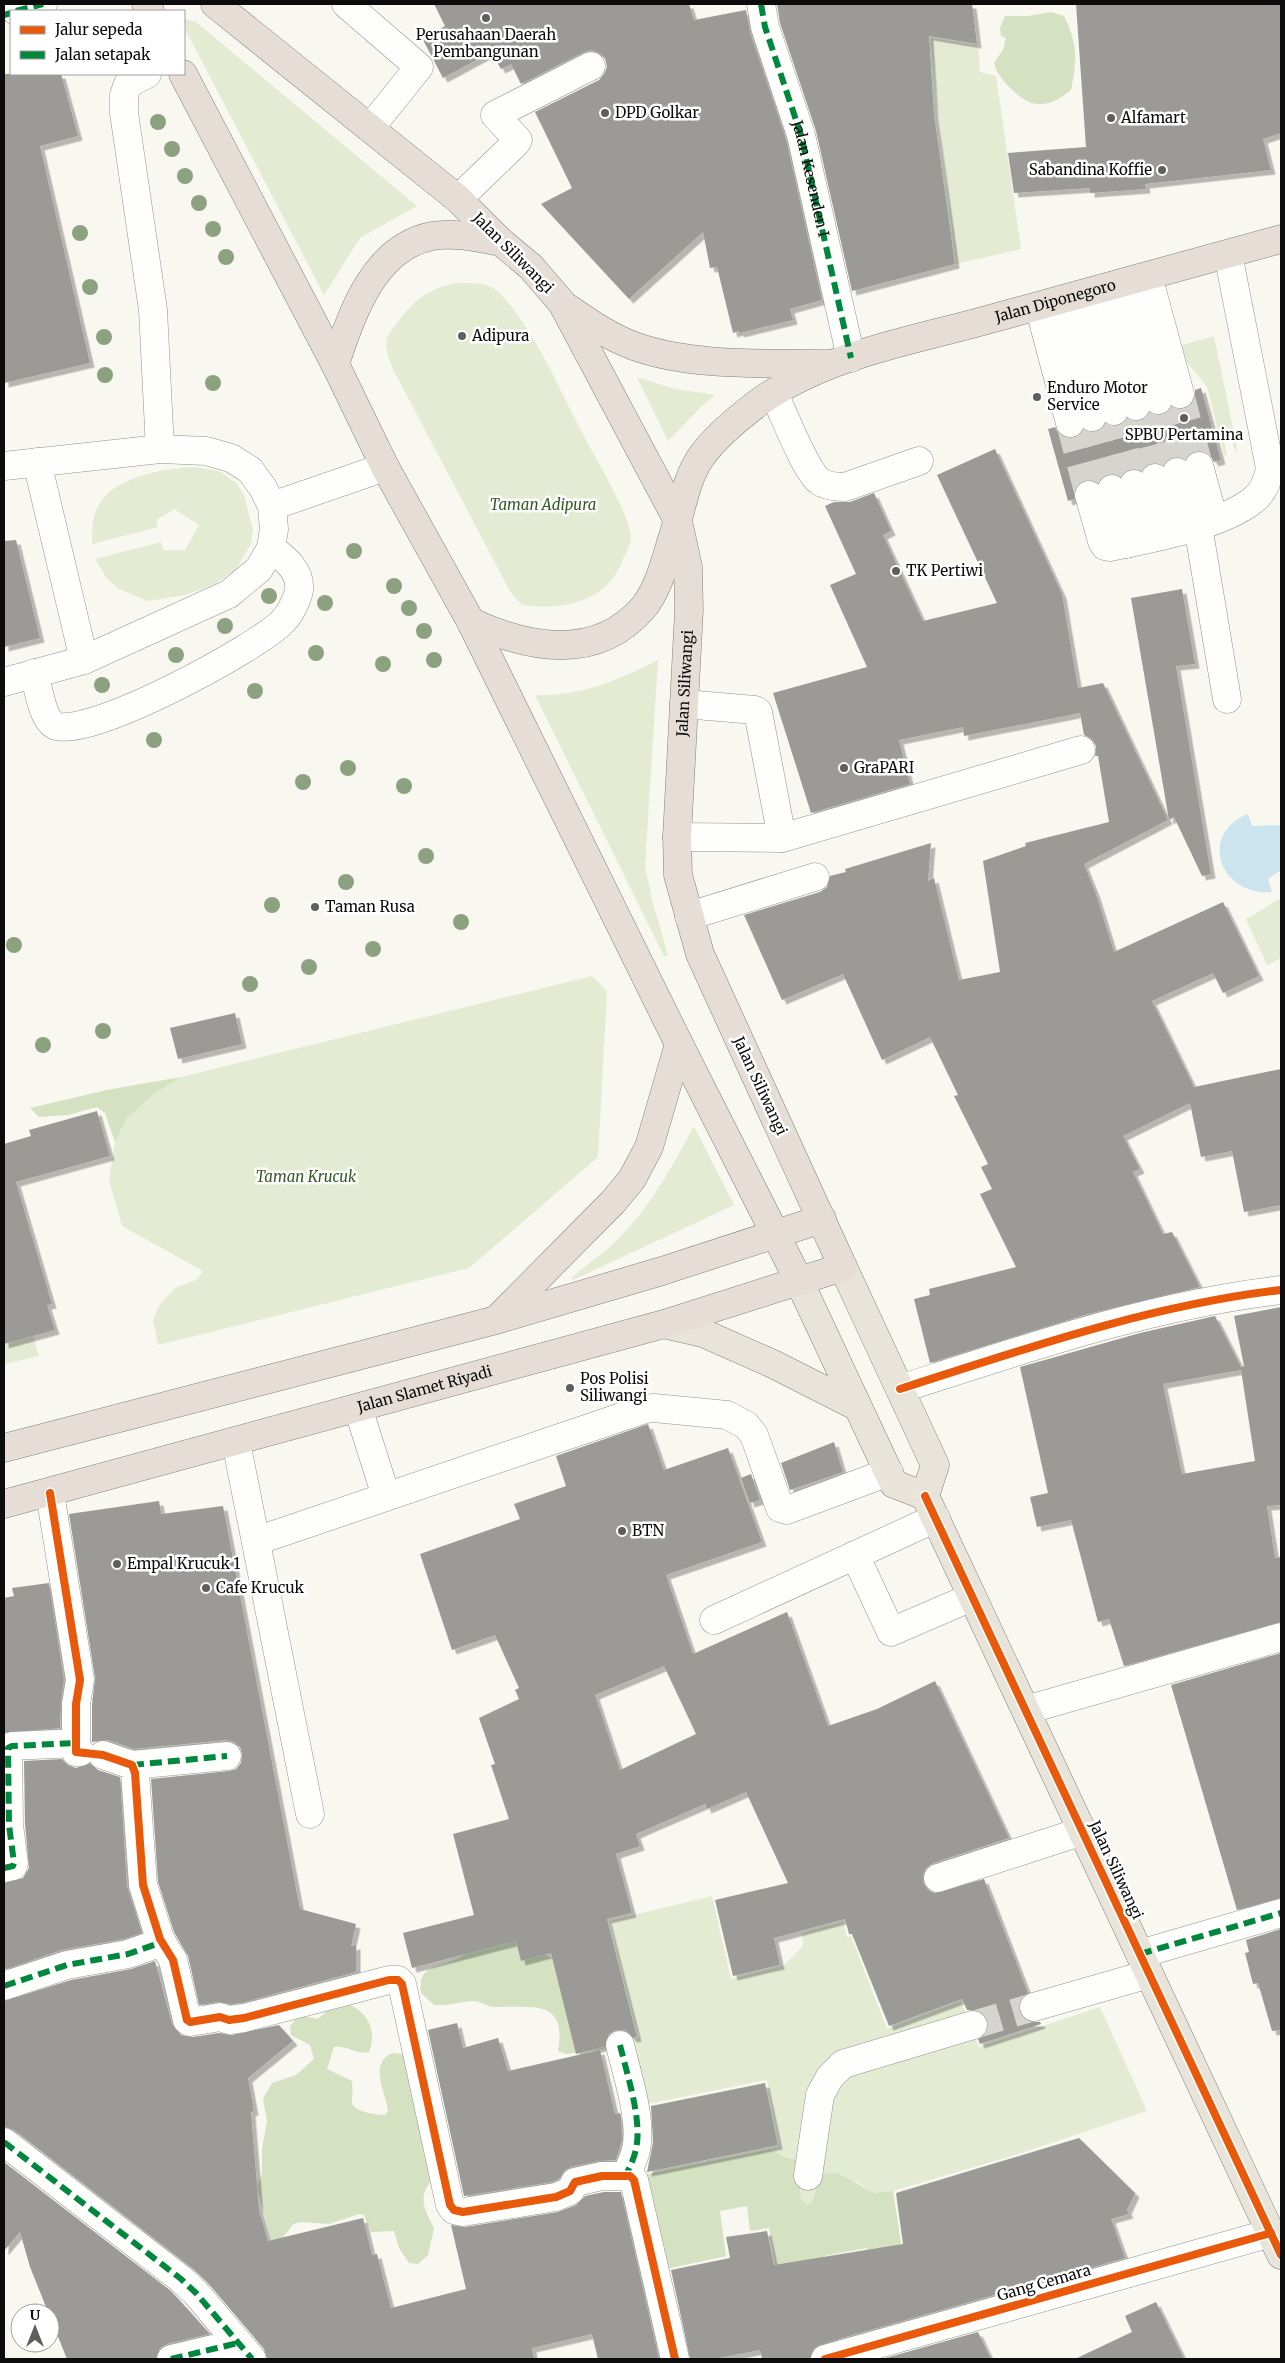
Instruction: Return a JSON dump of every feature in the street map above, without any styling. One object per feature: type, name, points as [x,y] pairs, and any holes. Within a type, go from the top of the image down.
[{"type":"highway","name":"Jalan Siliwangi","points":[[215,4],[458,199],[501,242],[531,267],[562,303],[678,521],[688,567],[689,610],[677,837],[678,875],[700,954],[843,1267]]},
{"type":"highway","points":[[183,75],[335,364],[386,467],[471,622],[679,1044],[777,1234],[799,1281]]},
{"type":"highway","points":[[335,364],[356,308],[371,280],[397,251],[432,236],[472,236],[501,242]]},
{"type":"highway","name":"Jalan Diponegoro","points":[[840,361],[1281,239]]},
{"type":"highway","points":[[562,303],[599,329],[634,346],[689,358],[744,362],[840,361]]},
{"type":"highway","points":[[471,622],[500,635],[529,643],[560,645],[589,642],[621,628],[644,607],[653,590],[678,521],[687,484],[701,457],[731,426],[759,402],[840,361]]},
{"type":"highway","points":[[496,1320],[613,1202],[632,1178],[649,1147],[679,1044]]},
{"type":"highway","points":[[4,1448],[496,1320],[662,1272],[822,1219]]},
{"type":"highway","name":"Jalan Slamet Riyadi","points":[[4,1504],[664,1324],[843,1267]]},
{"type":"main road","name":"Jalan Siliwangi","points":[[843,1267],[935,1466],[930,1507],[1276,2244]]},
{"type":"main road","points":[[799,1281],[894,1484],[930,1507]]},
{"type":"main road","points":[[664,1324],[703,1332],[773,1364],[856,1406]]},
{"type":"street","points":[[20,10],[43,4]]},
{"type":"street","points":[[346,4],[419,67],[370,128]]},
{"type":"street","name":"Jalan Kesenden I","points":[[761,4],[765,27],[800,135],[840,361]]},
{"type":"street","points":[[458,199],[518,140],[496,119],[497,113],[591,66]]},
{"type":"street","points":[[145,75],[128,84],[124,95],[124,104],[153,310],[160,449]]},
{"type":"street","points":[[1144,481],[1105,546],[1110,547],[1175,531],[1253,501],[1267,483],[1270,468],[1228,254]]},
{"type":"street","points":[[1093,291],[1125,408]]},
{"type":"street","points":[[1093,291],[1125,408]]},
{"type":"street","points":[[1093,291],[1125,408]]},
{"type":"street","points":[[774,394],[800,451],[820,482],[834,487],[845,487],[919,462]]},
{"type":"street","points":[[4,466],[160,449],[206,451],[231,458],[250,470],[263,488],[272,506],[274,529],[271,548],[259,569],[229,594],[84,660],[4,682]]},
{"type":"street","points":[[37,462],[84,660]]},
{"type":"street","points":[[272,506],[386,467]]},
{"type":"street","points":[[1144,481],[1175,531]]},
{"type":"street","points":[[1144,481],[1175,531],[1227,699]]},
{"type":"street","points":[[34,673],[46,718],[54,726],[65,727],[122,712],[186,683],[244,650],[284,620],[298,595],[299,582],[294,569],[271,548]]},
{"type":"street","points":[[684,704],[758,712],[782,838]]},
{"type":"street","points":[[677,837],[782,838],[1081,750]]},
{"type":"street","points":[[689,916],[815,877]]},
{"type":"street","points":[[900,1390],[1029,1347],[1148,1316],[1249,1294],[1281,1290]]},
{"type":"street","points":[[358,1408],[386,1496]]},
{"type":"street","points":[[256,1541],[654,1408],[727,1415],[746,1426],[754,1435],[780,1508],[787,1510],[889,1472]]},
{"type":"street","points":[[236,1442],[310,1814]]},
{"type":"street","points":[[50,1493],[80,1680],[76,1704],[86,1750]]},
{"type":"street","points":[[714,1620],[856,1555],[930,1507]]},
{"type":"street","points":[[856,1555],[892,1632],[972,1597]]},
{"type":"street","points":[[1026,1710],[1281,1637]]},
{"type":"street","points":[[4,1868],[13,1866],[14,1863],[9,1825],[8,1748],[12,1746],[86,1750],[132,1765],[227,1756]]},
{"type":"street","points":[[132,1765],[135,1773],[143,1885],[162,1942],[173,1960],[187,2020],[190,2022],[220,2017],[229,2020],[244,2018],[389,1980],[398,1980],[402,1984],[450,2205],[454,2210],[463,2212],[556,2197],[570,2191],[575,2182],[602,2176],[626,2175],[634,2180],[675,2359]]},
{"type":"street","points":[[938,1878],[1083,1831]]},
{"type":"street","points":[[1034,2008],[1144,1964],[1281,1914]]},
{"type":"street","points":[[4,1986],[67,1965],[128,1954],[162,1942]]},
{"type":"street","points":[[808,2176],[820,2095],[830,2077],[843,2064],[973,2025]]},
{"type":"street","points":[[620,2046],[634,2103],[636,2127],[636,2152],[626,2175]]},
{"type":"street","points":[[4,2142],[181,2279],[245,2351]]},
{"type":"street","name":"Gang Cemara","points":[[825,2359],[1276,2244]]},
{"type":"street","points":[[172,2359],[245,2351]]},
{"type":"green space","points":[[1051,12],[1064,16],[1072,35],[1075,61],[1071,90],[1048,103],[1032,103],[1014,92],[1002,79],[995,66],[995,61],[1003,50],[1006,38],[1001,36],[1000,28],[1005,16],[1028,16]]},
{"type":"green space","points":[[185,19],[196,22],[417,206],[360,238],[324,295],[185,29]]},
{"type":"green space","points":[[930,38],[978,46],[980,72],[996,76],[1021,249],[956,264]]},
{"type":"green space","name":"Taman Adipura","points":[[457,283],[487,285],[495,289],[517,314],[544,358],[619,501],[625,516],[631,540],[616,574],[607,585],[595,594],[582,600],[568,604],[537,607],[522,605],[511,593],[394,371],[387,351],[387,338],[390,333],[415,302],[438,288]]},
{"type":"green space","points":[[1214,336],[1237,448],[1236,453],[1231,438],[1224,441],[1227,456],[1224,454],[1207,387],[1175,347]]},
{"type":"green space","points":[[637,377],[675,389],[715,395],[668,441]]},
{"type":"green space","points":[[195,467],[219,471],[236,483],[244,495],[253,530],[251,544],[236,569],[215,584],[185,595],[148,601],[119,589],[106,577],[95,559],[161,542],[163,550],[185,550],[199,525],[174,509],[156,520],[158,527],[92,544],[94,517],[100,503],[118,486],[143,475],[171,469]]},
{"type":"green space","points":[[658,660],[645,866],[653,904],[668,955],[664,956],[535,695],[568,693],[599,686]]},
{"type":"green space","points":[[1281,898],[1281,958],[1267,965],[1246,919]]},
{"type":"green space","name":"Taman Krucuk","points":[[592,976],[607,991],[598,1157],[469,1268],[158,1345],[153,1320],[159,1306],[175,1288],[196,1280],[203,1271],[122,1226],[109,1180],[115,1142],[127,1118],[154,1094],[181,1077]]},
{"type":"green space","points":[[181,1077],[154,1094],[127,1118],[115,1142],[105,1113],[97,1107],[68,1115],[39,1117],[30,1108],[107,1090]]},
{"type":"green space","points":[[694,1126],[734,1205],[573,1280],[571,1278],[624,1233],[647,1205]]},
{"type":"green space","points":[[4,1239],[39,1356],[4,1364]]},
{"type":"green space","points":[[712,1896],[731,1979],[783,1966],[803,1946],[802,1933],[843,1922],[847,1937],[851,1936],[887,2029],[961,2001],[979,2047],[1100,2007],[1147,2111],[1021,2153],[893,2191],[874,2193],[857,2182],[820,2175],[812,2203],[807,2206],[801,2199],[801,2186],[790,2157],[780,2155],[771,2149],[780,2146],[767,2080],[642,2105],[627,2041],[639,2038],[610,1921]]},
{"type":"green space","points":[[519,1940],[549,1957],[563,1961],[601,2033],[611,2043],[611,2048],[566,2054],[558,2051],[560,2034],[558,2023],[553,2015],[545,2010],[535,2007],[494,2007],[475,2001],[434,2005],[421,1993],[421,1983],[427,1971],[462,1956],[474,1942]]},
{"type":"green space","points":[[342,2002],[358,2009],[371,2027],[372,2035],[369,2052],[365,2053],[343,2047],[334,2047],[327,2069],[352,2081],[352,2102],[356,2108],[361,2111],[385,2115],[388,2111],[380,2079],[381,2064],[392,2053],[402,2054],[409,2059],[437,2175],[426,2188],[424,2194],[424,2207],[434,2228],[428,2255],[418,2264],[409,2263],[399,2248],[394,2231],[371,2232],[364,2215],[359,2214],[329,2224],[301,2222],[293,2224],[274,2250],[257,2187],[262,2174],[262,2149],[267,2121],[263,2099],[272,2083],[296,2075],[314,2059],[310,2045],[291,2035],[290,2026],[299,2015],[317,2019],[324,2014],[329,2005]]},
{"type":"green space","points":[[771,2149],[780,2155],[799,2161],[801,2199],[807,2205],[812,2203],[820,2175],[836,2172],[874,2193],[893,2191],[902,2250],[868,2255],[867,2248],[824,2256],[840,2349],[792,2358],[769,2228],[750,2231],[747,2206],[720,2211],[726,2256],[662,2270],[643,2175]]},
{"type":"water","points":[[1248,814],[1252,826],[1281,825],[1281,870],[1268,879],[1272,892],[1254,891],[1239,884],[1228,874],[1221,862],[1220,849],[1223,835],[1233,823]]},
{"type":"building","points":[[434,4],[689,4],[694,20],[746,10],[750,32],[786,139],[822,300],[790,309],[793,320],[733,333],[717,267],[710,268],[703,232],[629,299],[541,204],[572,188],[535,112],[599,80],[607,67],[605,58],[591,50],[584,52],[521,84],[511,64],[501,69],[493,55],[488,59],[486,55],[443,78],[422,38],[445,26]]},
{"type":"building","points":[[777,4],[972,4],[977,44],[929,36],[934,114],[955,264],[852,291],[816,131],[780,23]]},
{"type":"building","points":[[1076,4],[1281,4],[1281,133],[1263,139],[1271,170],[1145,184],[1146,189],[1090,193],[1090,188],[1014,193],[1008,153],[1086,147]]},
{"type":"building","points":[[4,74],[61,75],[78,136],[40,146],[90,363],[4,383]]},
{"type":"building","points":[[1201,388],[1221,460],[1214,462],[1210,455],[1203,451],[1195,451],[1185,459],[1172,457],[1163,465],[1151,463],[1142,471],[1130,469],[1121,477],[1108,474],[1098,483],[1085,480],[1078,484],[1074,492],[1074,499],[1068,501],[1048,429],[1055,427],[1059,434],[1066,438],[1074,438],[1084,430],[1097,432],[1106,424],[1118,426],[1127,418],[1140,421],[1150,413],[1162,415],[1172,407],[1185,409],[1191,405],[1195,398],[1195,390]]},
{"type":"building","points":[[995,449],[1062,594],[1078,688],[1103,683],[1168,820],[1084,864],[1096,894],[1114,952],[1223,902],[1259,976],[1223,993],[1213,973],[1152,1001],[1194,1087],[1281,1069],[1281,1205],[1244,1212],[1232,1151],[1201,1157],[1190,1103],[1123,1136],[1140,1169],[1133,1172],[1163,1234],[1172,1232],[1200,1287],[1084,1315],[930,1363],[914,1299],[930,1295],[929,1289],[1016,1267],[980,1194],[992,1189],[981,1167],[988,1164],[954,1096],[958,1095],[930,1037],[882,1060],[843,974],[782,1000],[744,915],[820,892],[827,887],[830,876],[846,872],[845,869],[931,843],[928,881],[934,878],[959,980],[1000,972],[983,861],[1026,846],[1025,843],[1109,822],[1098,756],[1095,756],[1096,746],[1092,739],[1084,735],[1080,713],[964,736],[963,727],[899,740],[910,784],[811,813],[773,693],[867,667],[830,585],[856,574],[825,506],[834,502],[850,502],[874,493],[891,531],[883,535],[923,621],[997,603],[937,475]]},
{"type":"building","points":[[16,540],[40,638],[4,647],[4,541]]},
{"type":"building","points":[[1182,589],[1195,664],[1176,666],[1211,874],[1202,876],[1174,817],[1169,820],[1131,598]]},
{"type":"building","points":[[235,1013],[242,1044],[178,1059],[170,1028]]},
{"type":"building","points":[[97,1111],[110,1156],[16,1182],[52,1304],[47,1305],[55,1330],[4,1344],[4,1144],[31,1136],[29,1130]]},
{"type":"building","points":[[1281,1307],[1281,1505],[1267,1506],[1275,1558],[1281,1557],[1281,1622],[1124,1666],[1109,1619],[1098,1622],[1071,1520],[1037,1527],[1030,1497],[1048,1493],[1020,1367],[1140,1333],[1215,1316],[1241,1367],[1244,1366],[1234,1316]],"holes":[[[1241,1370],[1255,1461],[1182,1474],[1163,1384]]]},
{"type":"building","points":[[648,1424],[664,1470],[728,1448],[762,1542],[666,1575],[693,1654],[787,1612],[828,1726],[877,1709],[935,1681],[1009,1838],[933,1863],[926,1868],[923,1882],[928,1890],[935,1893],[984,1879],[1028,1993],[1019,2003],[1019,2012],[1024,2019],[1031,2022],[1040,2022],[1041,2024],[980,2044],[978,2039],[985,2035],[988,2029],[988,2020],[983,2013],[977,2010],[967,2010],[962,1999],[889,2026],[852,1934],[849,1934],[845,1919],[774,1938],[780,1965],[733,1976],[715,1900],[788,1883],[746,1792],[707,1809],[705,1804],[636,1834],[640,1846],[616,1854],[632,1913],[607,1919],[637,2037],[633,2038],[625,2030],[616,2030],[609,2034],[605,2046],[576,2054],[551,1953],[521,1961],[516,1941],[412,1968],[403,1933],[474,1915],[453,1834],[509,1819],[491,1765],[495,1764],[479,1718],[519,1699],[515,1690],[519,1688],[495,1635],[452,1650],[420,1554],[520,1519],[514,1504],[566,1486],[556,1456]],"holes":[[[664,1666],[696,1734],[620,1770],[595,1695]]]},
{"type":"building","points":[[834,1442],[843,1472],[790,1490],[781,1463]]},
{"type":"building","points":[[751,1474],[760,1500],[750,1503],[741,1478]]},
{"type":"building","points":[[159,1501],[161,1514],[223,1506],[300,1909],[356,1924],[351,1946],[356,1945],[356,1972],[241,2003],[218,2002],[199,2005],[188,1956],[174,1932],[158,1882],[151,1779],[229,1771],[236,1769],[241,1763],[242,1754],[240,1747],[234,1742],[226,1740],[134,1749],[108,1740],[92,1742],[92,1705],[95,1678],[69,1514]]},
{"type":"building","points":[[49,1583],[64,1680],[60,1728],[4,1733],[4,1598],[14,1596],[12,1588]]},
{"type":"building","points":[[1281,1653],[1281,1898],[1237,1910],[1171,1685]]},
{"type":"building","points":[[62,1759],[68,1765],[76,1768],[90,1763],[98,1770],[120,1777],[127,1886],[142,1933],[124,1939],[62,1950],[4,1970],[4,1883],[23,1878],[29,1868],[25,1824],[24,1761]]},
{"type":"building","points":[[1281,1929],[1281,2030],[1272,2031],[1258,1983],[1253,1984],[1245,1953],[1249,1952],[1246,1940]]},
{"type":"building","points":[[155,1961],[172,2024],[181,2035],[193,2037],[219,2033],[231,2035],[279,2025],[293,2041],[248,2078],[254,2111],[251,2112],[259,2210],[268,2241],[363,2218],[372,2255],[377,2254],[391,2308],[466,2289],[451,2225],[465,2227],[558,2212],[576,2205],[585,2196],[604,2192],[621,2192],[659,2359],[598,2359],[592,2334],[532,2348],[534,2359],[267,2359],[264,2349],[208,2283],[192,2268],[14,2130],[4,2127],[4,2001],[71,1980],[131,1969]]},
{"type":"building","points":[[457,2023],[463,2048],[498,2038],[508,2071],[600,2050],[615,2114],[620,2113],[621,2116],[622,2140],[616,2160],[599,2161],[571,2167],[565,2170],[559,2179],[552,2182],[464,2196],[428,2030]]},
{"type":"building","points":[[765,2083],[778,2145],[647,2172],[653,2142],[651,2106]]},
{"type":"building","points":[[1079,2138],[1135,2193],[1127,2210],[1129,2214],[1111,2219],[1125,2258],[821,2344],[814,2348],[810,2359],[762,2359],[760,2350],[714,2359],[690,2359],[671,2270],[730,2258],[726,2237],[767,2231],[774,2265],[903,2244],[896,2193]]},
{"type":"building","points":[[4,2162],[171,2291],[210,2334],[167,2344],[160,2348],[156,2359],[67,2359],[60,2342],[60,2303],[44,2303],[30,2267],[20,2232],[4,2251]]},
{"type":"building","points":[[1156,2302],[1184,2359],[1075,2359],[1132,2332],[1125,2316]]},
{"type":"building","points":[[978,2332],[991,2359],[882,2359]]},
{"type":"tunnel","points":[[1180,394],[1199,466]]},
{"type":"tunnel","points":[[1158,400],[1177,472]]},
{"type":"tunnel","points":[[1136,406],[1155,478]]},
{"type":"tunnel","points":[[1114,411],[1134,484]]},
{"type":"tunnel","points":[[1092,417],[1112,489]]},
{"type":"tunnel","points":[[1070,423],[1089,495]]},
{"type":"tunnel","points":[[973,2025],[1034,2007]]},
{"type":"marked path","points":[[20,10],[43,4]]},
{"type":"marked path","points":[[761,4],[765,27],[801,135],[851,358]]},
{"type":"marked path","points":[[4,15],[10,13]]},
{"type":"marked path","points":[[4,1868],[13,1866],[14,1863],[9,1825],[8,1748],[12,1746],[76,1743]]},
{"type":"marked path","points":[[132,1765],[227,1756]]},
{"type":"marked path","points":[[1140,1954],[1281,1913]]},
{"type":"marked path","points":[[4,1986],[67,1965],[128,1954],[162,1942]]},
{"type":"marked path","points":[[620,2045],[634,2099],[637,2128],[635,2153],[626,2175]]},
{"type":"marked path","points":[[4,2142],[181,2279],[196,2293],[252,2359]]},
{"type":"marked path","points":[[171,2359],[238,2343]]},
{"type":"cycle path","points":[[900,1389],[1041,1344],[1136,1317],[1232,1297],[1281,1290]]},
{"type":"cycle path","points":[[50,1493],[80,1680],[76,1704],[76,1752],[103,1755],[132,1765],[135,1773],[143,1885],[160,1939],[173,1960],[187,2020],[190,2022],[220,2017],[229,2020],[244,2018],[389,1980],[398,1980],[402,1984],[450,2205],[454,2210],[463,2212],[556,2197],[570,2191],[575,2182],[602,2176],[630,2176],[634,2180],[675,2359]]},
{"type":"cycle path","points":[[925,1496],[1281,2255]]},
{"type":"cycle path","points":[[825,2359],[1271,2233]]},
{"type":"place","name":"Perusahaan Daerah Pembangunan","points":[[486,18]]},
{"type":"place","name":"DPD Golkar","points":[[605,113]]},
{"type":"place","name":"Alfamart","points":[[1111,118]]},
{"type":"place","name":"Sabandina Koffie","points":[[1162,170]]},
{"type":"place","name":"Adipura","points":[[462,336]]},
{"type":"place","name":"Enduro Motor Service","points":[[1037,397]]},
{"type":"place","name":"SPBU Pertamina","points":[[1184,418]]},
{"type":"place","name":"TK Pertiwi","points":[[896,571]]},
{"type":"place","name":"GraPARI","points":[[844,768]]},
{"type":"place","name":"Taman Rusa","points":[[315,907]]},
{"type":"place","name":"Pos Polisi Siliwangi","points":[[570,1388]]},
{"type":"place","name":"BTN","points":[[622,1531]]},
{"type":"place","name":"Empal Krucuk 1","points":[[117,1564]]},
{"type":"place","name":"Cafe Krucuk","points":[[206,1588]]}]
